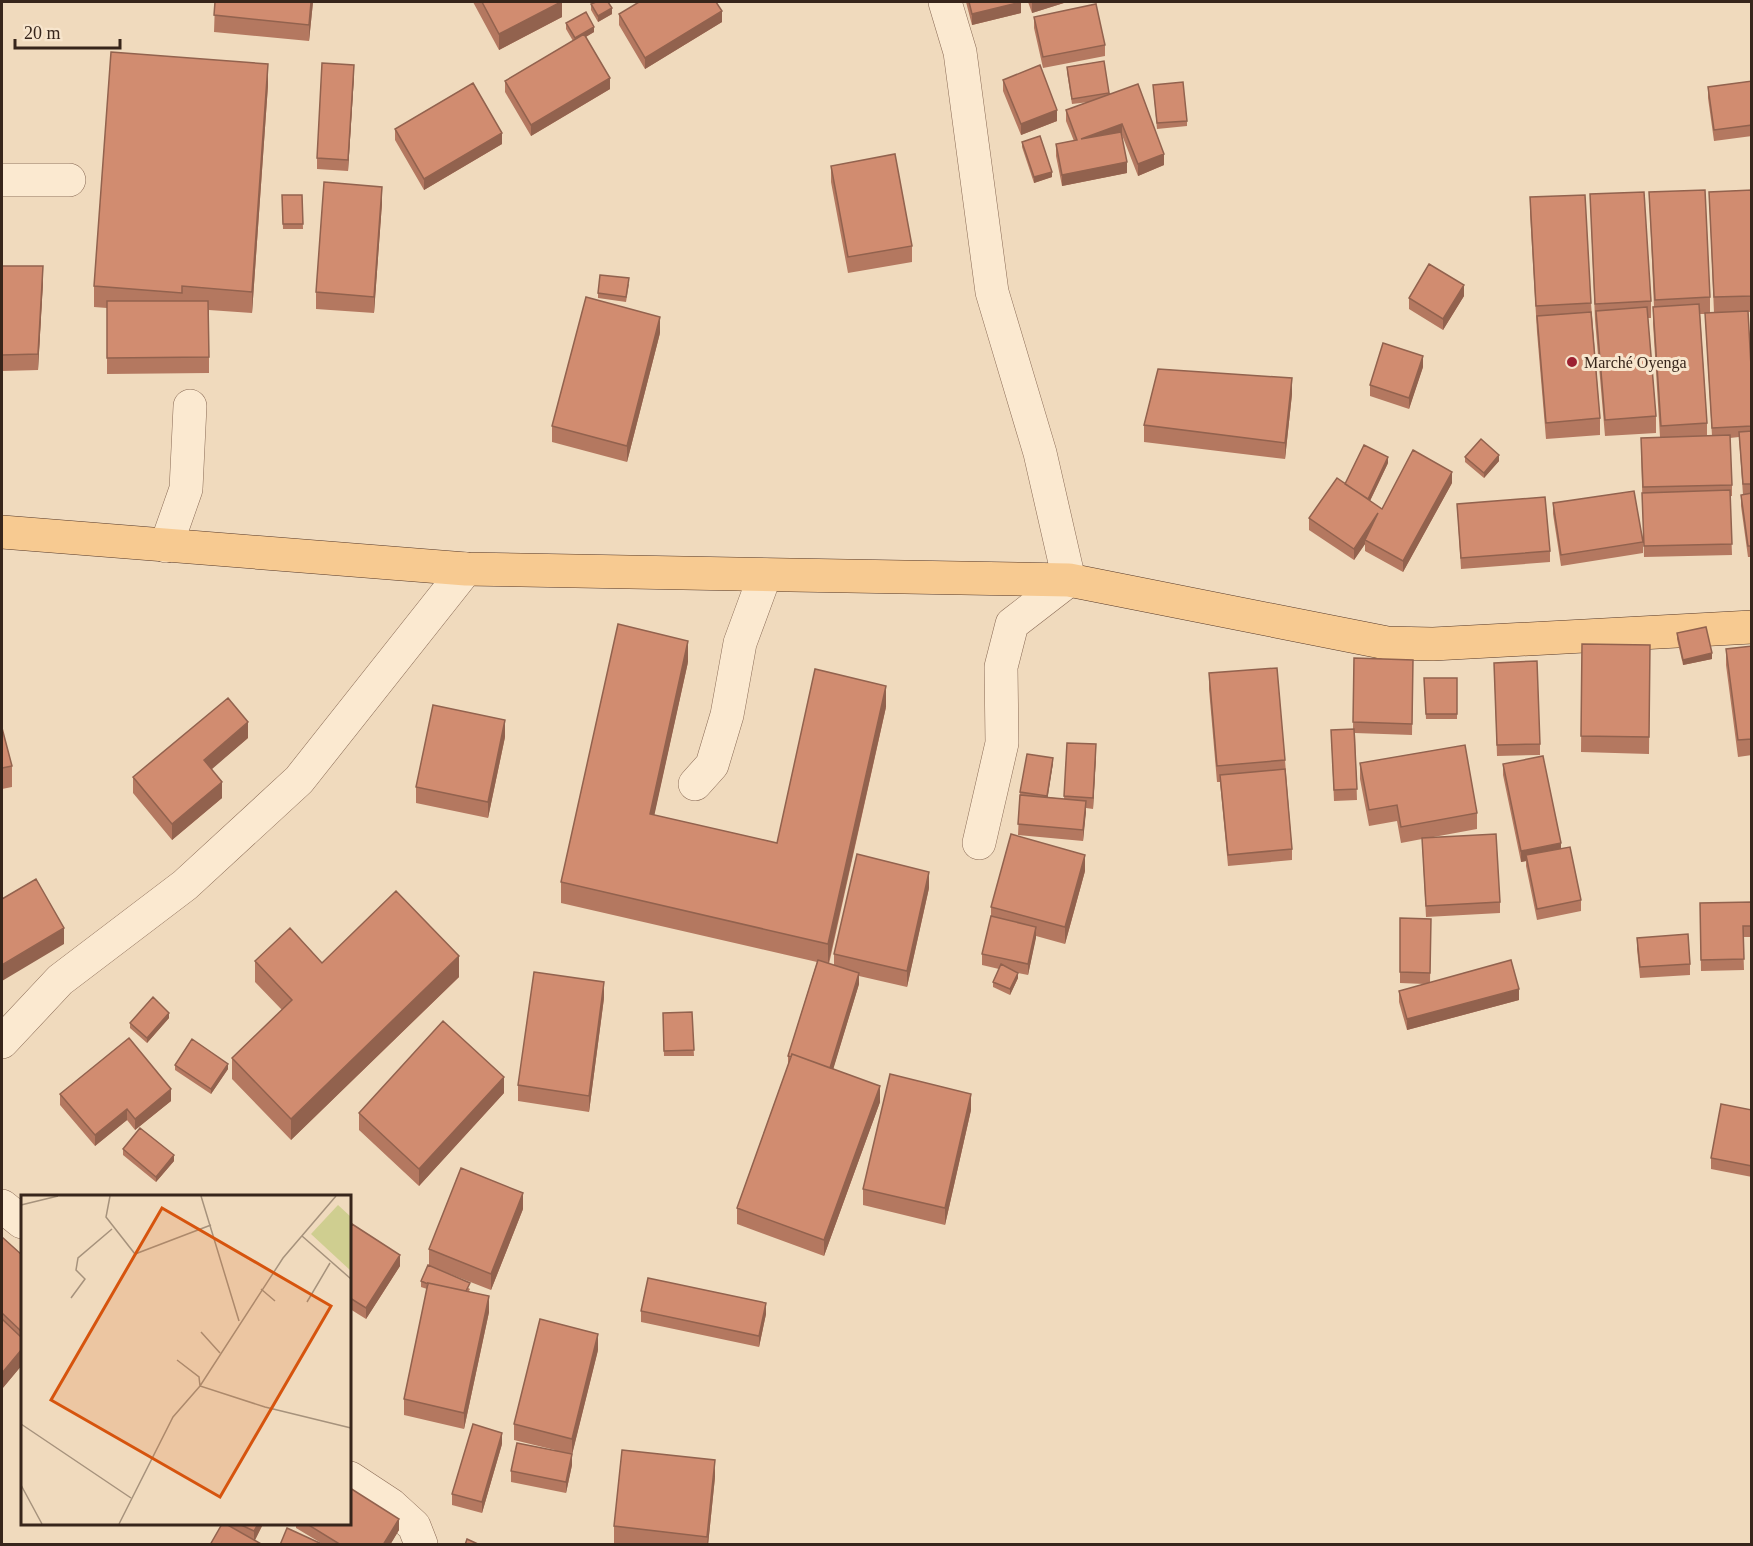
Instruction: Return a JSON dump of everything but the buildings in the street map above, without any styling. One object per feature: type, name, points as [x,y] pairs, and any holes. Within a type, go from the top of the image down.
[{"type":"main road","points":[[2,532],[466,569],[1069,580],[1387,643],[1433,644],[1752,627]]},
{"type":"street","points":[[945,2],[960,52],[992,292],[1040,453],[1069,580],[1012,624],[1000,667],[1002,743],[979,843]]},
{"type":"street","points":[[2,180],[69,180]]},
{"type":"street","points":[[166,546],[186,489],[190,406]]},
{"type":"street","points":[[2,1041],[60,980],[185,885],[299,780],[466,569]]},
{"type":"street","points":[[694,784],[712,765],[727,715],[740,643],[765,574]]},
{"type":"street","points":[[2,1206],[21,1221]]},
{"type":"street","points":[[351,1479],[391,1505],[414,1526],[421,1545]]},
{"type":"place","name":"Marché Oyenga","points":[[1572,362]]}]
